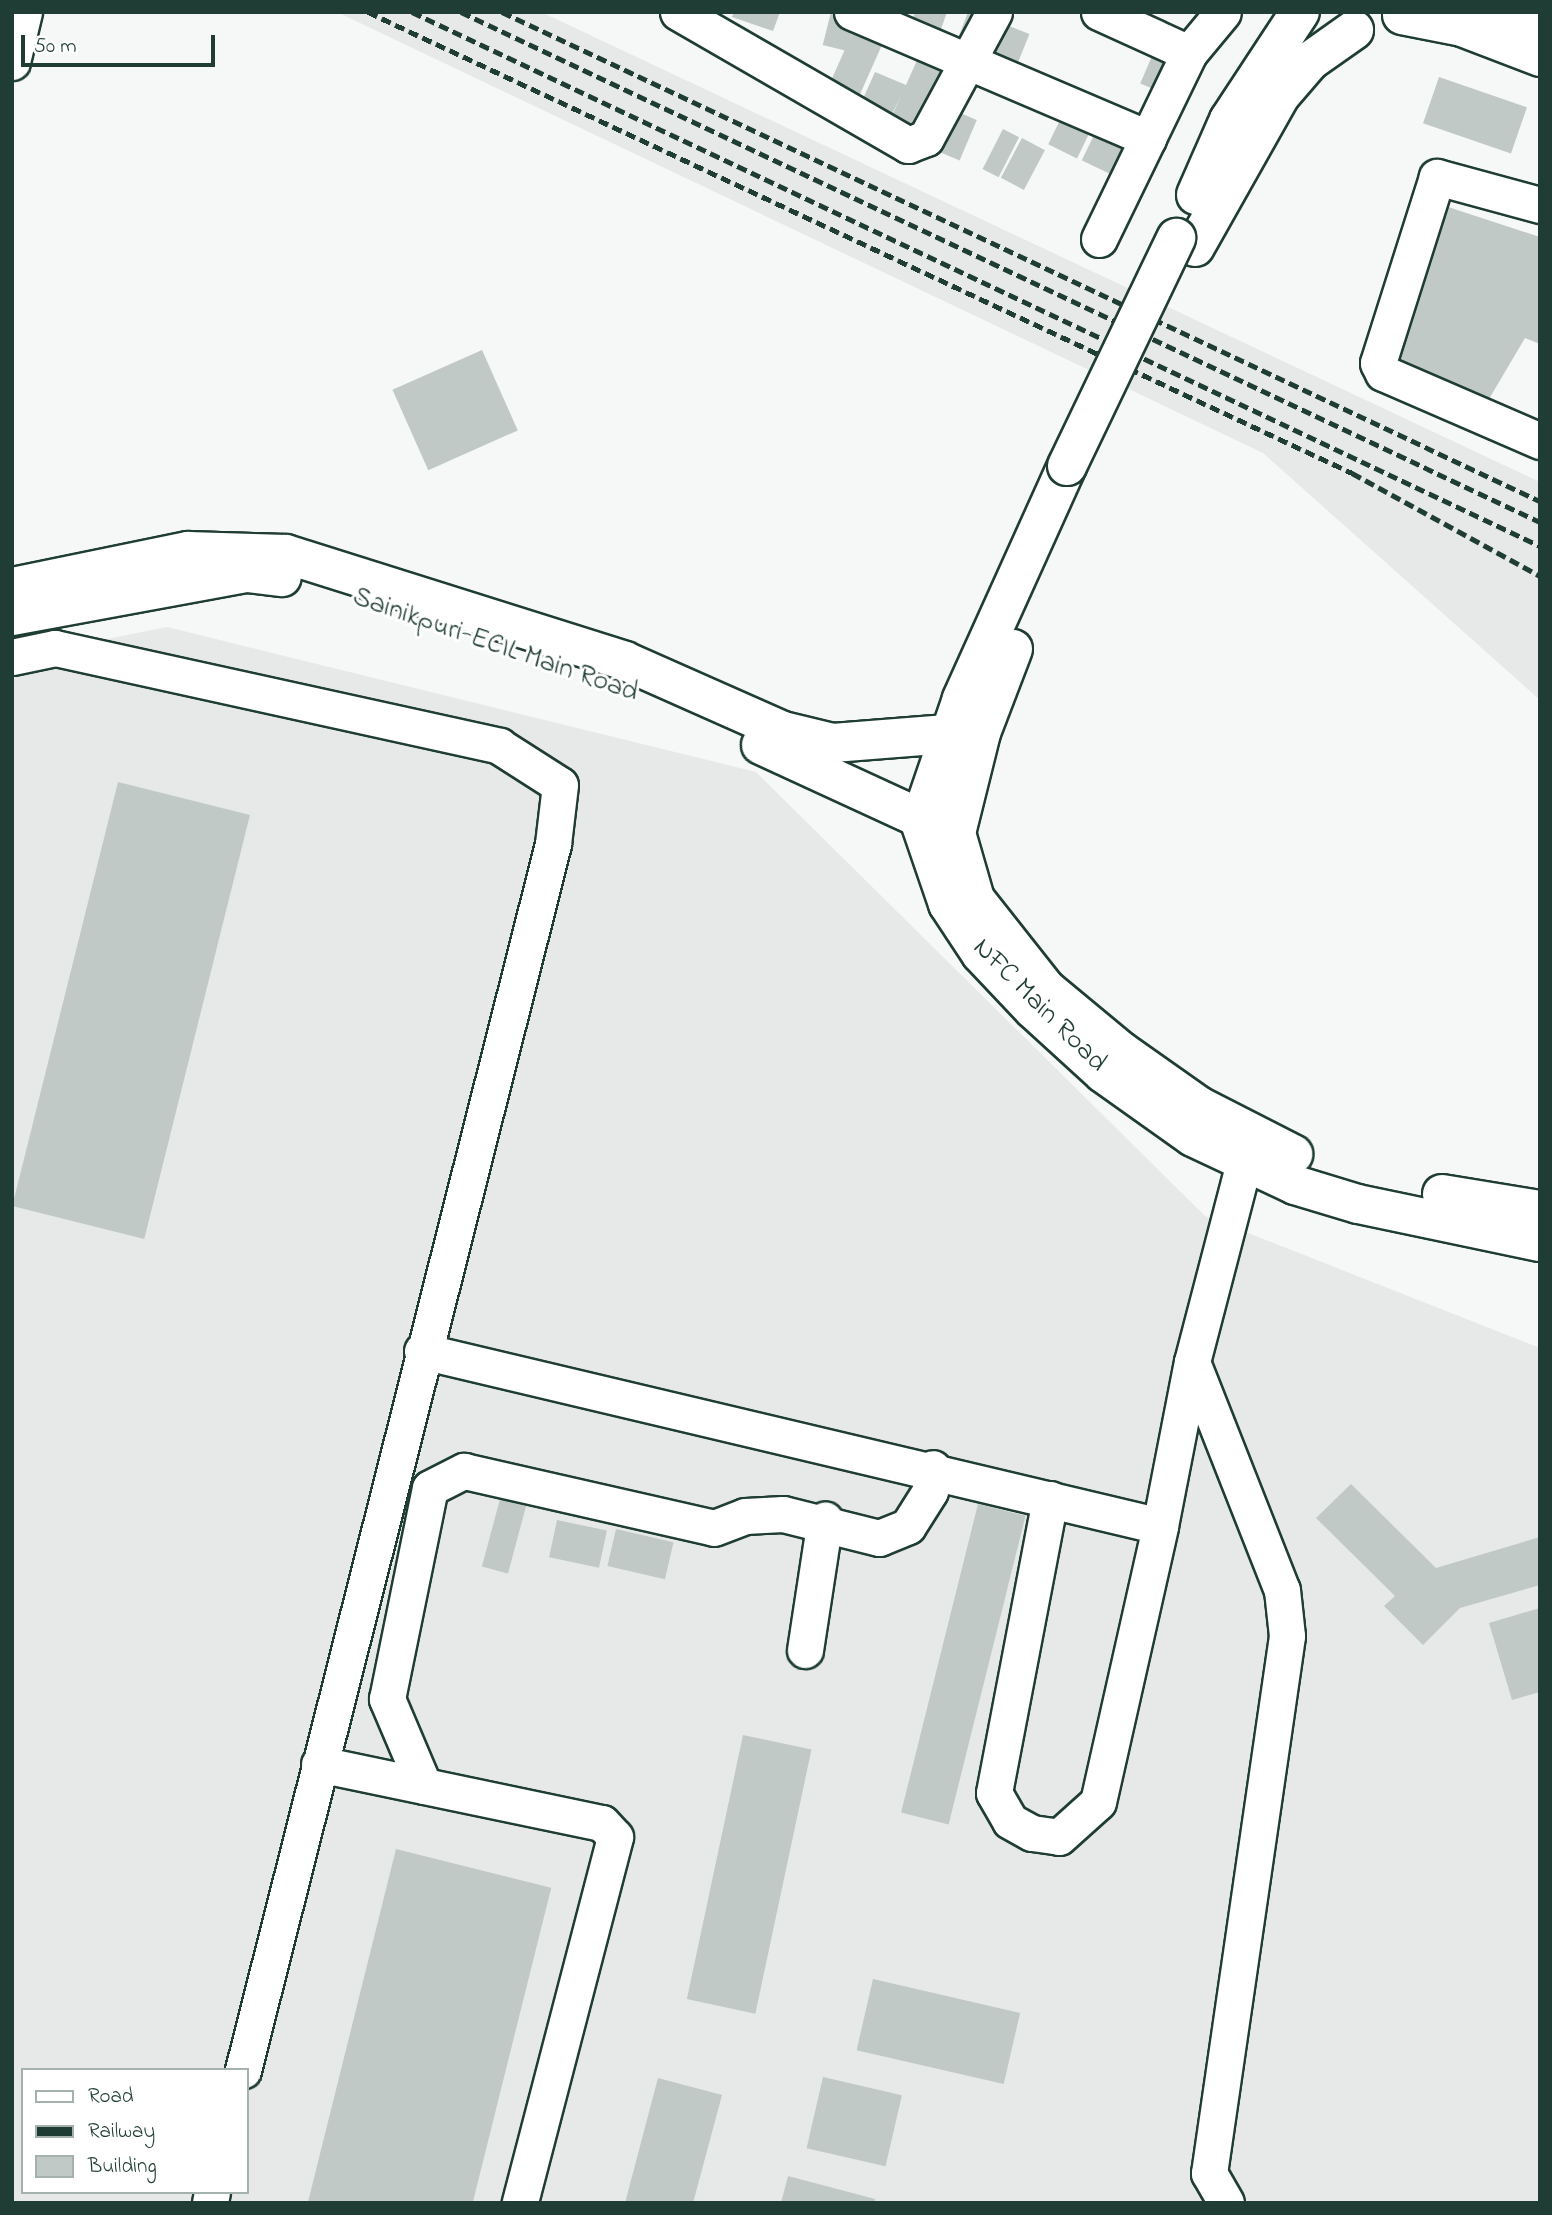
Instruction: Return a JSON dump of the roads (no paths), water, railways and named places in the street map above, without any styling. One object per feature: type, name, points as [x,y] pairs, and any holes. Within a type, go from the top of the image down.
[{"type":"main road","points":[[920,822],[966,731],[1077,471],[1186,243],[1229,120],[1300,12]]},
{"type":"main road","points":[[1498,12],[1540,28]]},
{"type":"main road","points":[[1186,243],[1280,96],[1339,21],[1404,14],[1462,27],[1540,57]]},
{"type":"main road","name":"Sainikpuri-ECIL Main Road","points":[[12,587],[188,551],[286,554],[625,661],[783,731],[833,743],[883,742],[966,731]]},
{"type":"main road","name":"Sainikpuri-ECIL Main Road","points":[[12,616],[247,573],[310,581],[615,686],[860,786],[920,822],[956,833]]},
{"type":"main road","points":[[956,833],[966,731]]},
{"type":"main road","name":"NFC Main Road","points":[[920,822],[948,904],[981,954],[1103,1073],[1193,1137],[1244,1162],[1358,1204],[1540,1242]]},
{"type":"main road","name":"NFC Main Road","points":[[956,833],[975,899],[1045,989],[1199,1106],[1330,1170],[1540,1210]]},
{"type":"street","points":[[12,62],[24,12]]},
{"type":"street","points":[[678,12],[908,145],[926,138],[973,61],[994,12]]},
{"type":"street","points":[[852,12],[973,61],[1148,138]]},
{"type":"street","points":[[1099,12],[1189,53]]},
{"type":"street","points":[[1098,239],[1189,53],[1223,12]]},
{"type":"street","points":[[1540,205],[1437,177],[1378,363],[1383,373],[1540,441]]},
{"type":"street","points":[[14,666],[55,648],[499,746],[560,785],[553,844],[422,1351],[243,2068]]},
{"type":"street","points":[[1050,1499],[994,1793],[1010,1821],[1032,1833],[1059,1837],[1098,1802],[1160,1526],[1192,1362],[1244,1162]]},
{"type":"street","points":[[422,1351],[933,1468],[1160,1526]]},
{"type":"street","points":[[1192,1362],[1282,1590],[1287,1636],[1209,2173],[1226,2203]]},
{"type":"street","points":[[424,1787],[387,1699],[430,1488],[464,1471],[713,1528],[745,1516],[825,1520],[879,1538],[908,1526],[930,1491],[933,1468]]},
{"type":"street","points":[[805,1650],[825,1520]]},
{"type":"street","points":[[319,1764],[602,1823],[615,1837],[520,2203]]},
{"type":"railway","points":[[368,12],[1352,473],[1540,576]]},
{"type":"railway","points":[[412,12],[1540,546]]},
{"type":"railway","points":[[461,12],[1540,522]]},
{"type":"railway","points":[[502,12],[1540,501]]}]
